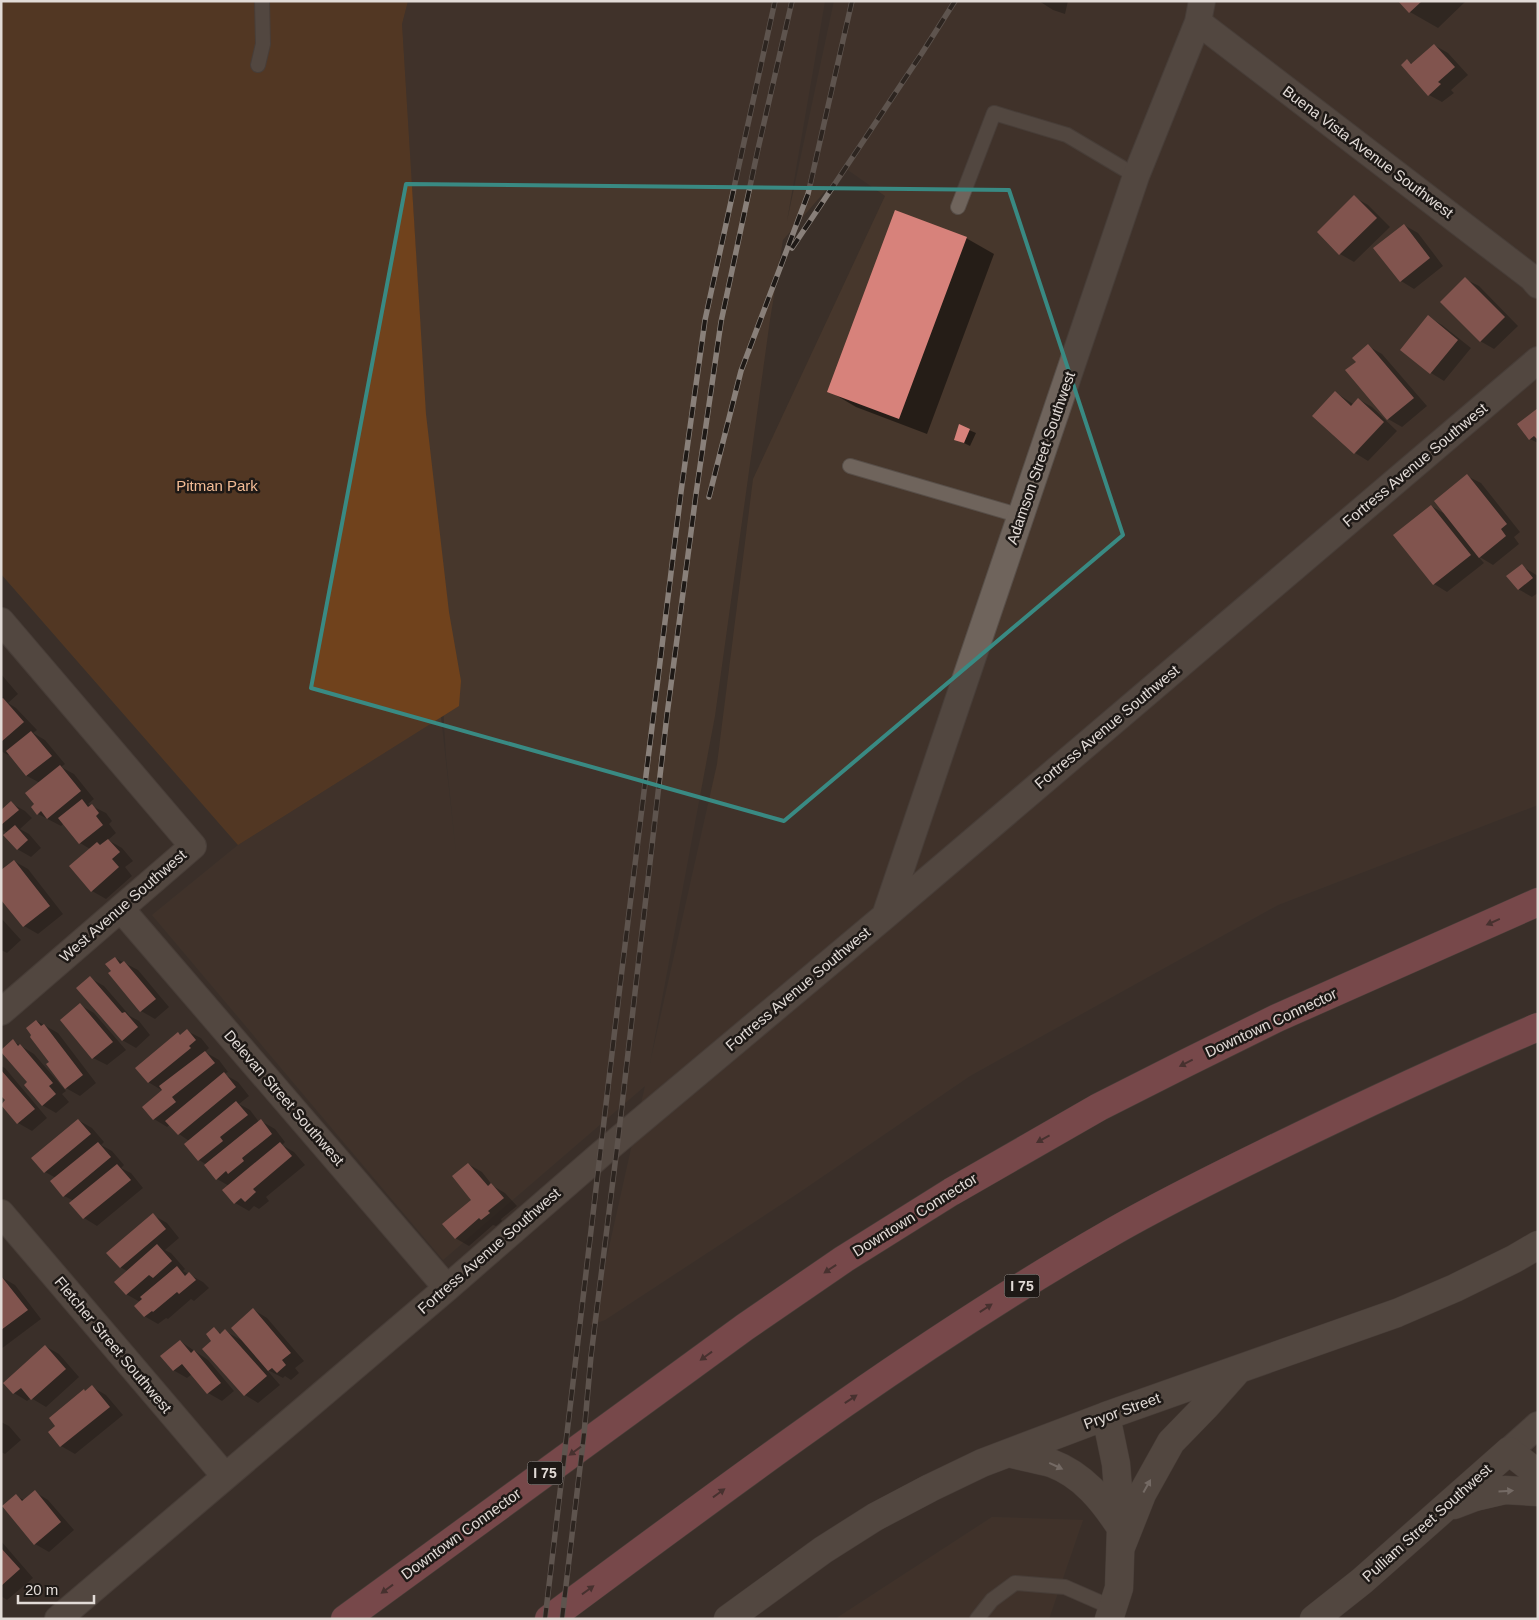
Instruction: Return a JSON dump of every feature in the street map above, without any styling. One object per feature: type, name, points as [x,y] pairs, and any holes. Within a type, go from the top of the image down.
[{"type":"highway","name":"Downtown Connector","points":[[345,1619],[745,1327],[844,1259],[951,1192],[1099,1107],[1244,1034],[1538,902]]},
{"type":"highway","name":"I 75","points":[[549,1619],[790,1440],[996,1302],[1102,1238],[1215,1177],[1443,1068],[1538,1026]]},
{"type":"street","name":"Adamson Street Southwest","points":[[885,916],[1136,176],[1200,11]]},
{"type":"street","name":"Buena Vista Avenue Southwest","points":[[1200,11],[1532,278],[1538,285]]},
{"type":"street","name":"Fortress Avenue Southwest","points":[[58,1619],[447,1288],[600,1155],[885,916],[1538,360]]},
{"type":"street","name":"West Avenue Southwest","points":[[1,621],[194,846],[1,1012]]},
{"type":"street","name":"Delevan Street Southwest","points":[[120,909],[447,1288]]},
{"type":"street","name":"Fletcher Street Southwest","points":[[1,1213],[225,1476]]},
{"type":"street","name":"Pryor Street","points":[[728,1619],[823,1550],[875,1517],[930,1488],[982,1464],[1106,1416],[1397,1313],[1455,1288],[1538,1245]]},
{"type":"street","points":[[1121,1537],[1171,1442],[1238,1370]]},
{"type":"street","points":[[1106,1416],[1116,1464],[1121,1537],[1119,1588],[1111,1614]]},
{"type":"street","name":"Pulliam Street Southwest","points":[[1319,1617],[1538,1425]]},
{"type":"street","points":[[1509,1451],[1538,1474]]},
{"type":"street","points":[[1009,1453],[1052,1464],[1083,1480],[1106,1505],[1121,1537]]},
{"type":"street","points":[[1443,1509],[1475,1497],[1505,1490],[1538,1492]]},
{"type":"lane","points":[[258,65],[262,44],[262,1]]},
{"type":"lane","points":[[958,207],[994,113],[1067,135],[1136,176]]},
{"type":"lane","points":[[850,466],[1021,516]]},
{"type":"lane","points":[[977,1619],[992,1600],[1015,1584],[1065,1587],[1111,1614]]},
{"type":"highlighted area","points":[[406,184],[1009,190],[1123,535],[784,821],[311,688]]},
{"type":"shaded area","points":[[408,1],[825,1],[787,221],[834,1],[1538,1],[1538,805],[1278,905],[970,1076],[797,1194],[605,1320],[590,1325],[645,1086],[443,1260],[152,915],[238,845],[441,717],[456,853],[446,756],[402,24]],"holes":[[[845,168],[885,196],[753,479],[717,764],[650,1063],[715,716],[770,320],[783,240]]]},
{"type":"shaded area","points":[[992,1517],[1083,1520],[1049,1619],[835,1619]]},
{"type":"green space","name":"Pitman Park","points":[[1,1],[408,1],[402,24],[426,414],[449,612],[461,681],[459,706],[238,845],[1,574]]},
{"type":"building","points":[[1398,1],[1422,1],[1409,13]]},
{"type":"building","points":[[1434,44],[1455,67],[1438,82],[1441,84],[1428,96],[1401,65],[1407,59],[1411,64]]},
{"type":"building","points":[[1354,195],[1377,218],[1339,255],[1317,232]]},
{"type":"building","points":[[895,210],[967,237],[899,419],[827,392]]},
{"type":"building","points":[[1404,224],[1430,258],[1400,282],[1373,248]]},
{"type":"building","points":[[1465,277],[1505,317],[1480,342],[1440,302]]},
{"type":"building","points":[[1428,315],[1458,340],[1430,374],[1400,350]]},
{"type":"building","points":[[1368,344],[1414,398],[1387,420],[1345,370],[1356,362],[1352,358]]},
{"type":"building","points":[[1335,391],[1351,406],[1358,398],[1384,422],[1354,454],[1312,416]]},
{"type":"building","points":[[1538,408],[1538,440],[1534,436],[1529,440],[1517,424]]},
{"type":"building","points":[[959,424],[970,429],[964,443],[954,440]]},
{"type":"building","points":[[1467,474],[1507,524],[1501,529],[1506,536],[1479,558],[1434,501]]},
{"type":"building","points":[[1431,505],[1471,555],[1433,585],[1393,535]]},
{"type":"building","points":[[1522,564],[1533,578],[1518,590],[1506,576]]},
{"type":"building","points":[[3,698],[24,722],[1,742],[1,699]]},
{"type":"building","points":[[31,731],[52,756],[26,776],[6,751]]},
{"type":"building","points":[[60,765],[81,791],[47,819],[41,811],[37,815],[31,807],[34,804],[25,793]]},
{"type":"building","points":[[82,799],[88,807],[92,804],[99,813],[96,816],[103,825],[79,844],[58,818]]},
{"type":"building","points":[[11,801],[19,810],[1,825],[1,810]]},
{"type":"building","points":[[15,825],[28,840],[17,850],[3,835]]},
{"type":"building","points":[[108,839],[120,852],[112,859],[119,867],[91,892],[69,866],[97,842],[100,845]]},
{"type":"building","points":[[14,860],[50,906],[23,927],[1,900],[1,870]]},
{"type":"building","points":[[115,957],[120,964],[124,961],[156,999],[140,1012],[108,973],[111,971],[105,964]]},
{"type":"building","points":[[90,976],[122,1013],[125,1012],[138,1027],[122,1041],[76,988]]},
{"type":"building","points":[[80,1003],[113,1042],[92,1059],[60,1020]]},
{"type":"building","points":[[36,1020],[41,1026],[44,1024],[83,1075],[65,1089],[46,1064],[49,1062],[30,1037],[31,1035],[26,1028]]},
{"type":"building","points":[[187,1029],[196,1040],[189,1046],[191,1048],[148,1083],[135,1068],[178,1032],[180,1035]]},
{"type":"building","points":[[13,1039],[18,1046],[20,1044],[53,1083],[49,1086],[56,1094],[42,1106],[24,1085],[27,1082],[1,1052]]},
{"type":"building","points":[[205,1051],[215,1063],[172,1097],[176,1102],[153,1120],[142,1107],[162,1090],[159,1086]]},
{"type":"building","points":[[1,1070],[35,1109],[17,1124],[1,1105],[5,1100],[1,1096]]},
{"type":"building","points":[[224,1072],[236,1087],[178,1135],[165,1121]]},
{"type":"building","points":[[236,1101],[248,1115],[220,1137],[223,1141],[198,1161],[184,1144]]},
{"type":"building","points":[[78,1119],[91,1134],[44,1173],[31,1158]]},
{"type":"building","points":[[261,1119],[272,1134],[242,1158],[244,1161],[228,1174],[226,1171],[216,1180],[204,1165]]},
{"type":"building","points":[[98,1142],[111,1157],[63,1197],[50,1181]]},
{"type":"building","points":[[280,1142],[292,1156],[253,1189],[256,1192],[245,1202],[241,1198],[234,1204],[222,1190]]},
{"type":"building","points":[[468,1163],[488,1186],[491,1183],[504,1198],[488,1211],[490,1213],[481,1220],[479,1218],[455,1239],[442,1224],[471,1200],[452,1176]]},
{"type":"building","points":[[117,1164],[131,1180],[83,1219],[69,1203]]},
{"type":"building","points":[[153,1213],[166,1229],[120,1268],[106,1253]]},
{"type":"building","points":[[157,1244],[172,1261],[153,1278],[149,1275],[126,1295],[114,1282]]},
{"type":"building","points":[[177,1266],[185,1276],[189,1272],[196,1280],[179,1294],[177,1292],[144,1317],[134,1306],[142,1299],[140,1297]]},
{"type":"building","points":[[1,1276],[28,1310],[1,1330]]},
{"type":"building","points":[[253,1308],[291,1353],[282,1360],[286,1365],[277,1373],[272,1368],[268,1371],[231,1328]]},
{"type":"building","points":[[214,1327],[220,1334],[225,1329],[267,1376],[244,1396],[202,1349],[211,1341],[206,1334]]},
{"type":"building","points":[[180,1340],[191,1353],[194,1350],[221,1383],[207,1394],[182,1364],[173,1371],[160,1356]]},
{"type":"building","points":[[45,1345],[66,1369],[31,1400],[21,1388],[13,1394],[3,1383]]},
{"type":"building","points":[[92,1385],[110,1407],[60,1447],[48,1432],[55,1426],[49,1418],[84,1389],[85,1391]]},
{"type":"building","points":[[35,1490],[61,1522],[34,1545],[2,1506],[16,1494],[22,1501]]},
{"type":"building","points":[[1,1548],[20,1569],[1,1586]]},
{"type":"railway","points":[[545,1619],[620,986],[681,492],[705,320],[775,1]]},
{"type":"railway","points":[[562,1619],[584,1434],[591,1356],[667,715],[696,494],[721,322],[792,1]]},
{"type":"railway","points":[[709,497],[741,371],[808,194],[852,1]]},
{"type":"railway","points":[[792,248],[955,1]]}]
